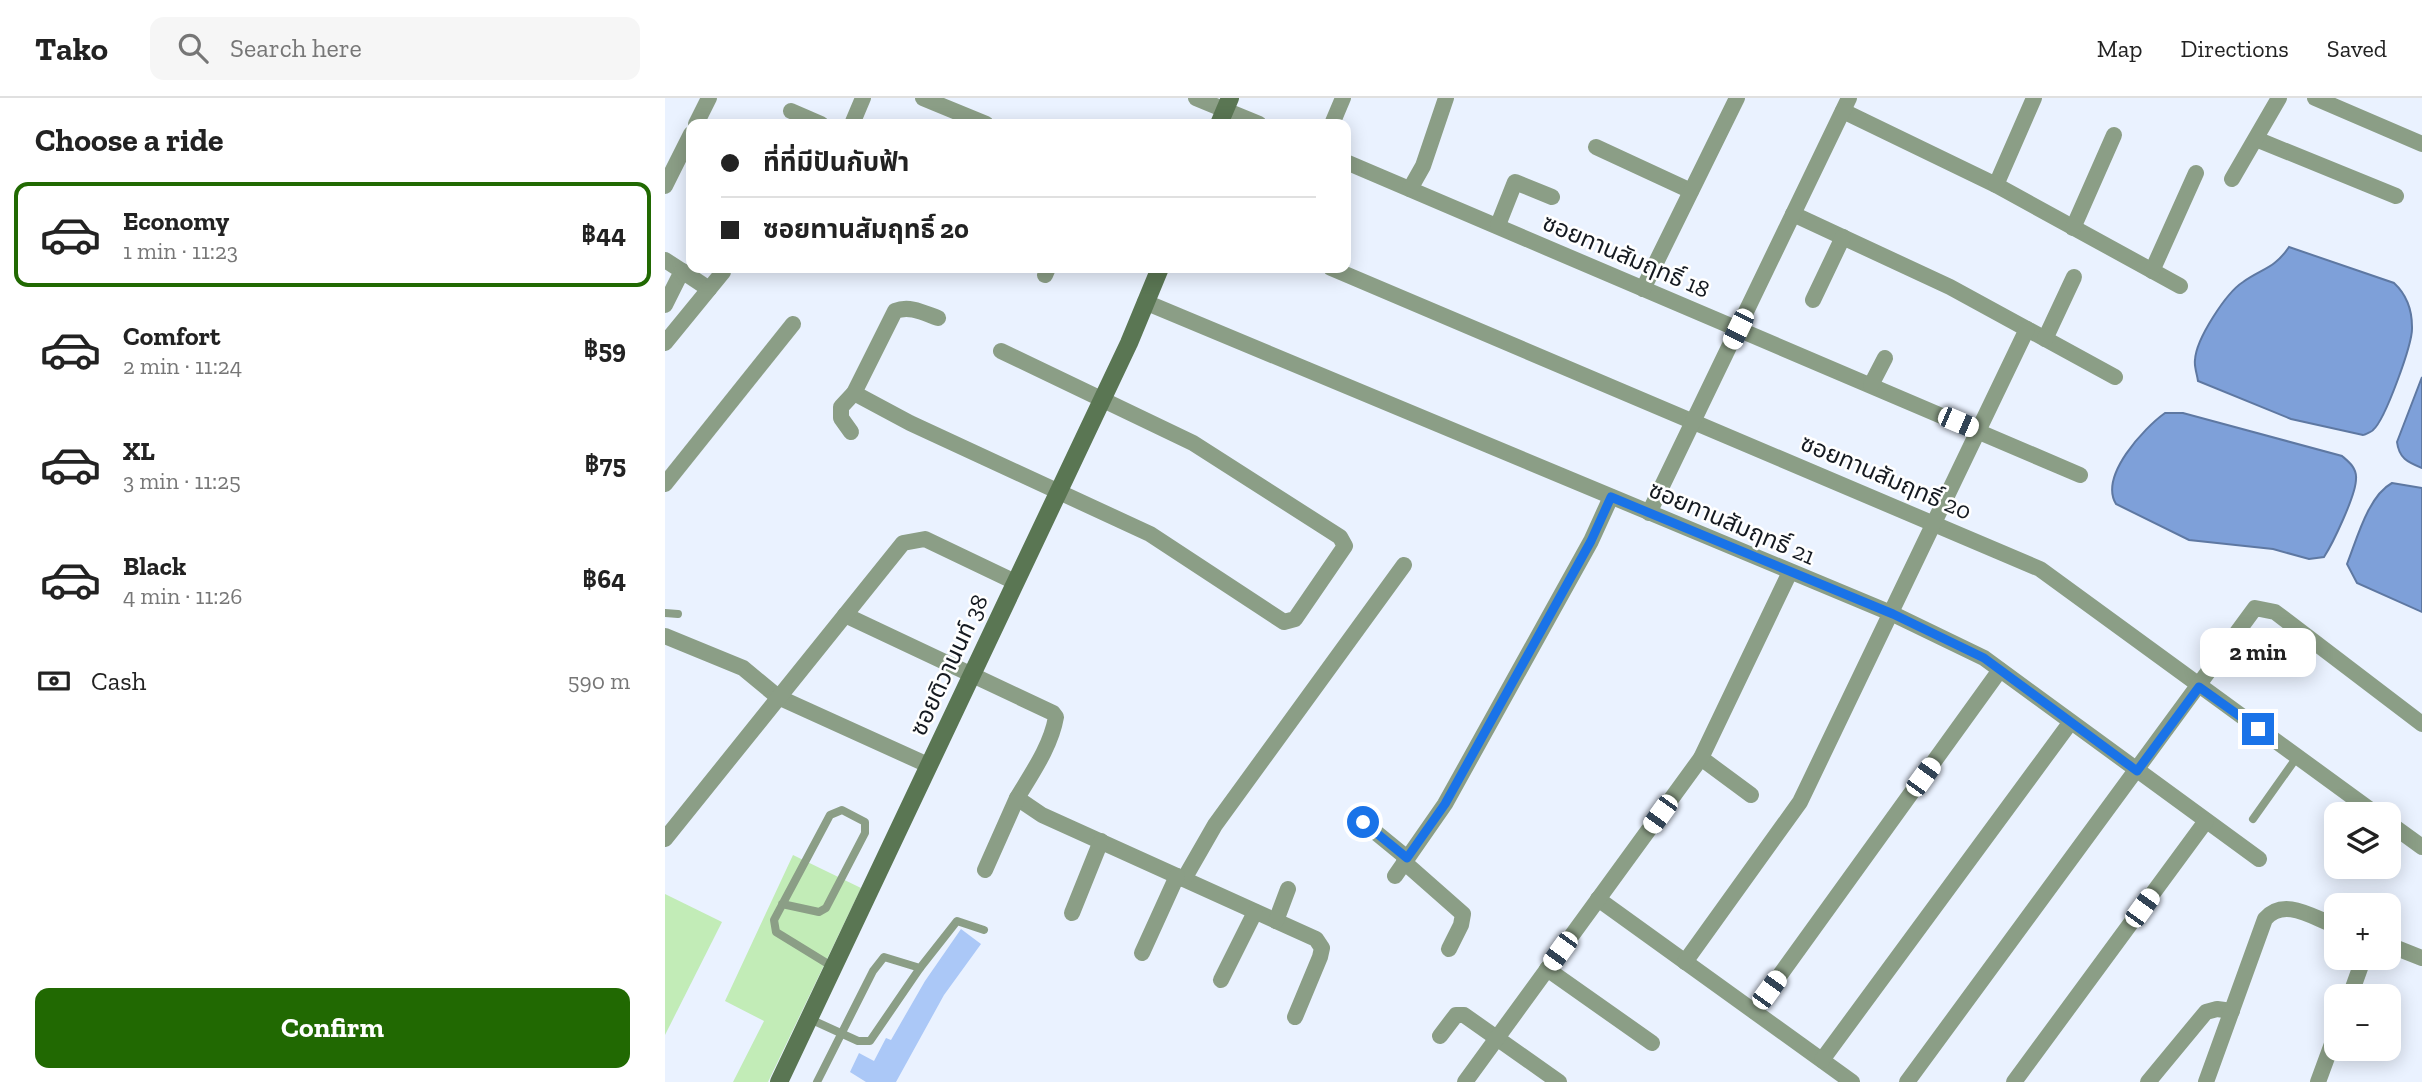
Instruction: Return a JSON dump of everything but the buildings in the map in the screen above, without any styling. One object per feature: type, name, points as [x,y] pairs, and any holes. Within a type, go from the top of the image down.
[{"type":"street","points":[[698,119],[709,98]]},
{"type":"street","points":[[854,119],[863,98]]},
{"type":"street","points":[[923,98],[973,119]]},
{"type":"street","points":[[1196,98],[1246,119]]},
{"type":"street","points":[[1334,119],[1343,98]]},
{"type":"street","points":[[1410,189],[1423,166],[1447,98]]},
{"type":"street","points":[[1996,186],[2034,98]]},
{"type":"street","points":[[2232,179],[2279,98]]},
{"type":"street","points":[[2315,98],[2422,144]]},
{"type":"street","points":[[1643,289],[1735,99]]},
{"type":"street","points":[[1649,513],[1846,104],[2180,286]]},
{"type":"street","points":[[791,111],[809,119]]},
{"type":"street","points":[[2073,228],[2114,135]]},
{"type":"street","points":[[2256,139],[2396,196]]},
{"type":"street","points":[[665,186],[686,144]]},
{"type":"street","points":[[1596,147],[1691,191]]},
{"type":"street","name":"ซอยทานสัมฤทธิ์ 18","points":[[1351,164],[2080,475]]},
{"type":"street","points":[[2152,271],[2196,173]]},
{"type":"street","points":[[1497,225],[1515,182],[1552,197]]},
{"type":"street","points":[[1793,214],[1950,287],[2115,377]]},
{"type":"street","points":[[1813,300],[1843,237]]},
{"type":"street","points":[[665,260],[709,289]]},
{"type":"street","points":[[665,304],[682,271]]},
{"type":"street","points":[[665,343],[722,273]]},
{"type":"street","name":"ซอยติวานนท์ 38","points":[[779,1082],[1101,401],[1158,273]]},
{"type":"street","name":"ซอยทานสัมฤทธิ์ 20","points":[[1343,273],[2041,569],[2359,802]]},
{"type":"street","points":[[2045,339],[2074,276]]},
{"type":"street","name":"ซอยทานสัมฤทธิ์ 21","points":[[1145,302],[1893,614],[1966,649],[2000,670],[2259,859]]},
{"type":"street","points":[[851,432],[839,414],[854,393],[895,311],[912,309],[939,318]]},
{"type":"street","points":[[665,484],[793,324]]},
{"type":"street","points":[[1685,962],[1800,802],[1937,523],[2027,329]]},
{"type":"street","points":[[854,393],[909,423],[1150,534],[1284,622],[1295,620],[1345,546],[1341,537],[1193,443],[1000,351]]},
{"type":"street","points":[[1871,386],[1885,358]]},
{"type":"street","points":[[1395,876],[1445,804],[1591,541],[1611,497]]},
{"type":"street","points":[[665,839],[903,542],[925,539],[1015,582]]},
{"type":"street","points":[[1142,953],[1181,877],[1215,825],[1404,565]]},
{"type":"street","points":[[1465,1082],[1701,758],[1790,572]]},
{"type":"street","points":[[1907,1082],[2255,608],[2275,612],[2422,724]]},
{"type":"street","points":[[845,615],[972,673],[1053,713],[1056,718],[985,870]]},
{"type":"street","points":[[665,636],[743,668],[778,697],[928,765]]},
{"type":"street","points":[[1754,1011],[2000,670]]},
{"type":"street","points":[[1822,1060],[2070,723]]},
{"type":"street","points":[[1701,758],[1751,795]]},
{"type":"street","points":[[1017,799],[1042,815],[1316,939],[1322,948],[1295,1017]]},
{"type":"street","points":[[2014,1082],[2206,821]]},
{"type":"street","points":[[1363,822],[1463,914],[1461,925],[1449,949]]},
{"type":"street","points":[[2401,832],[2422,847]]},
{"type":"street","points":[[1072,913],[1101,841]]},
{"type":"street","points":[[1276,921],[1288,889]]},
{"type":"street","points":[[1598,899],[1851,1082]]},
{"type":"street","points":[[2206,1082],[2265,919],[2274,909],[2286,907],[2324,921]]},
{"type":"street","points":[[1221,980],[1255,912]]},
{"type":"street","points":[[2401,950],[2422,958]]},
{"type":"street","points":[[1547,969],[1653,1043]]},
{"type":"street","points":[[2148,1082],[2206,1012],[2217,1009],[2232,1011]]},
{"type":"street","points":[[1440,1037],[1460,1014],[1559,1082]]},
{"type":"street","points":[[2318,1082],[2326,1061]]},
{"type":"lane","points":[[665,613],[678,614]]},
{"type":"lane","points":[[2253,819],[2297,757]]},
{"type":"lane","points":[[782,904],[819,912],[826,908],[865,833],[865,822],[842,810],[830,815],[782,904],[774,920],[776,932],[833,967]]},
{"type":"lane","points":[[809,1019],[858,1041],[870,1041],[920,968],[957,921],[984,930]]},
{"type":"lane","points":[[817,1082],[844,1034],[873,971],[884,957],[920,968]]},
{"type":"green space","points":[[793,855],[861,888],[768,1082],[733,1082],[764,1021],[725,1001]]},
{"type":"green space","points":[[665,894],[722,922],[665,1035]]},
{"type":"water","points":[[2289,247],[2394,283],[2408,303],[2411,336],[2391,397],[2373,431],[2363,435],[2291,419],[2198,381],[2195,365],[2197,351],[2206,329],[2221,306],[2236,288],[2273,264]]},
{"type":"water","points":[[2422,377],[2422,468],[2405,459],[2397,442]]},
{"type":"water","points":[[2165,413],[2183,413],[2342,456],[2355,472],[2355,486],[2343,519],[2324,557],[2309,559],[2273,549],[2189,540],[2116,504],[2112,493],[2118,467],[2136,441]]},
{"type":"water","points":[[2392,483],[2422,488],[2422,612],[2357,583],[2347,564],[2370,508],[2376,498]]},
{"type":"route","points":[[1363,822],[1407,858],[1445,804],[1591,541],[1611,497],[1893,614],[1984,658],[2137,771],[2199,687],[2258,729]]}]
